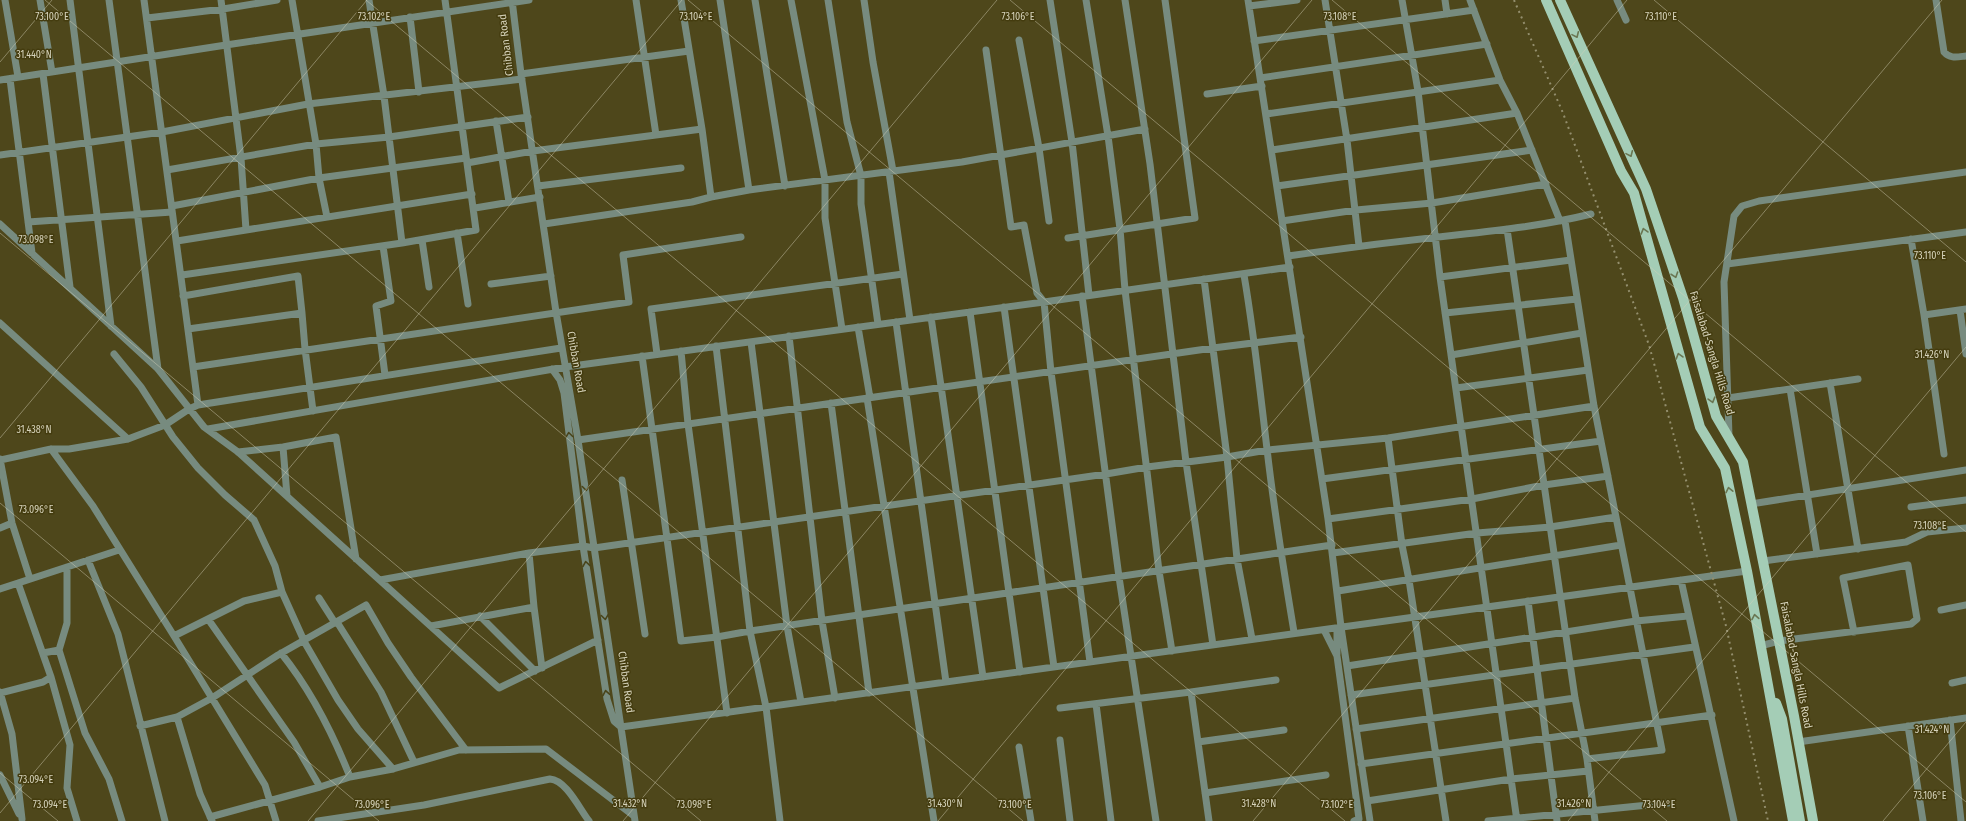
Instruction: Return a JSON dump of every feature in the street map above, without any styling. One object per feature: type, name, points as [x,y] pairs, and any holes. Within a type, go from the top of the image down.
[{"type":"main road","points":[[1546,0],[1621,171],[1634,193],[1700,427],[1725,468],[1767,677],[1793,821]]},
{"type":"main road","name":"Faisalabad-Sangla Hills Road","points":[[1560,0],[1646,189],[1683,298],[1716,416],[1743,462],[1813,821]]},
{"type":"main road","points":[[1737,526],[1755,523]]},
{"type":"main road","points":[[1760,645],[1778,640]]},
{"type":"main road","points":[[1767,677],[1782,719],[1800,821]]},
{"type":"street","points":[[40,0],[52,72]]},
{"type":"street","points":[[70,0],[111,326]]},
{"type":"street","points":[[110,0],[158,369]]},
{"type":"street","points":[[144,0],[182,275],[183,296],[198,406]]},
{"type":"street","points":[[222,0],[235,119],[241,158],[246,230]]},
{"type":"street","points":[[147,18],[223,9],[277,0]]},
{"type":"street","points":[[292,0],[308,104],[316,144],[319,178],[327,217]]},
{"type":"street","points":[[369,0],[394,169],[402,243]]},
{"type":"street","points":[[182,275],[383,246],[476,230],[461,126],[458,86],[445,0]]},
{"type":"street","points":[[0,80],[226,44],[447,12],[512,1],[529,0]]},
{"type":"street","points":[[636,0],[656,135]]},
{"type":"street","points":[[681,0],[702,129],[711,197]]},
{"type":"street","points":[[720,0],[749,190]]},
{"type":"street","points":[[755,0],[785,186]]},
{"type":"street","points":[[791,0],[825,180],[825,218],[842,329]]},
{"type":"street","points":[[828,0],[847,122],[861,176],[861,204],[878,324]]},
{"type":"street","points":[[864,0],[891,172],[910,320]]},
{"type":"street","points":[[1050,0],[1072,142],[1090,296]]},
{"type":"street","points":[[1086,0],[1108,136],[1159,570],[1172,651]]},
{"type":"street","points":[[1125,0],[1145,129],[1174,354],[1186,462],[1213,645]]},
{"type":"street","points":[[1068,238],[1195,218],[1165,0]]},
{"type":"street","points":[[1297,0],[1249,3],[1301,337],[1338,591],[1338,656],[1358,820]]},
{"type":"street","points":[[1325,0],[1352,175],[1359,246]]},
{"type":"street","points":[[1402,0],[1418,91],[1428,165],[1440,277],[1517,819]]},
{"type":"street","points":[[1445,0],[1447,14]]},
{"type":"street","points":[[1470,0],[1500,80],[1517,113],[1562,221],[1571,260],[1594,406],[1662,750],[1587,759]]},
{"type":"street","points":[[1617,0],[1626,20]]},
{"type":"street","points":[[1936,0],[1944,52],[1948,56],[1954,58],[1966,56]]},
{"type":"street","name":"Chibban Road","points":[[512,1],[521,76],[544,224],[561,348],[578,440],[635,819]]},
{"type":"street","points":[[4,5],[18,77]]},
{"type":"street","points":[[1254,41],[1474,10]]},
{"type":"street","points":[[410,17],[419,92]]},
{"type":"street","points":[[1019,40],[1039,148],[1049,221]]},
{"type":"street","points":[[1260,78],[1412,57],[1487,44]]},
{"type":"street","points":[[986,50],[1011,227],[1024,226],[1037,293],[1044,302],[1051,372],[1090,662]]},
{"type":"street","points":[[0,155],[128,138],[308,104],[419,92],[689,51]]},
{"type":"street","points":[[43,74],[70,287]]},
{"type":"street","points":[[10,79],[32,253]]},
{"type":"street","points":[[1266,114],[1500,80]]},
{"type":"street","points":[[1207,94],[1262,86]]},
{"type":"street","points":[[1272,150],[1347,140],[1517,113]]},
{"type":"street","points":[[167,170],[316,144],[389,137],[528,116]]},
{"type":"street","points":[[496,121],[509,202]]},
{"type":"street","points":[[28,222],[138,214],[172,209],[244,192],[319,178],[502,156],[702,129]]},
{"type":"street","points":[[544,224],[692,202],[749,190],[891,172],[1000,155],[1145,129]]},
{"type":"street","points":[[1277,186],[1532,150]]},
{"type":"street","points":[[538,186],[681,168]]},
{"type":"street","points":[[1729,438],[1724,282],[1734,216],[1742,206],[1760,201],[1966,172]]},
{"type":"street","points":[[1282,221],[1356,210],[1432,202],[1546,184]]},
{"type":"street","points":[[177,241],[472,194]]},
{"type":"street","points":[[474,208],[540,197]]},
{"type":"street","points":[[1288,256],[1359,246],[1507,229],[1562,221],[1591,214]]},
{"type":"street","points":[[0,224],[158,369],[189,409],[208,429],[238,452],[499,688],[598,640]]},
{"type":"street","points":[[1507,229],[1565,632],[1575,698],[1587,759],[1594,821]]},
{"type":"street","points":[[1727,264],[1966,232]]},
{"type":"street","points":[[458,233],[468,304]]},
{"type":"street","points":[[193,367],[629,302],[623,255],[741,237]]},
{"type":"street","points":[[1911,239],[1924,315],[1944,454]]},
{"type":"street","points":[[422,240],[429,287]]},
{"type":"street","points":[[383,246],[391,301],[376,306],[385,375]]},
{"type":"street","points":[[1440,277],[1571,260]]},
{"type":"street","points":[[208,429],[565,367],[1090,296],[1204,279],[1244,275],[1290,267]]},
{"type":"street","points":[[657,354],[651,309],[903,274]]},
{"type":"street","points":[[1244,275],[1256,343],[1267,450],[1294,632]]},
{"type":"street","points":[[183,296],[298,276],[305,350],[313,411]]},
{"type":"street","points":[[491,284],[551,276]]},
{"type":"street","points":[[1204,279],[1227,457],[1237,559],[1252,639]]},
{"type":"street","points":[[1082,296],[1119,577],[1156,821]]},
{"type":"street","points":[[1445,313],[1577,299]]},
{"type":"street","points":[[1004,307],[1054,667]]},
{"type":"street","points":[[1924,315],[1963,309],[1966,354]]},
{"type":"street","points":[[970,312],[1020,672]]},
{"type":"street","points":[[188,329],[302,313]]},
{"type":"street","points":[[931,317],[983,677]]},
{"type":"street","points":[[896,322],[946,682]]},
{"type":"street","points":[[0,323],[128,439]]},
{"type":"street","points":[[858,327],[899,609],[934,821]]},
{"type":"street","points":[[1451,355],[1582,333]]},
{"type":"street","points":[[789,336],[822,621],[835,698]]},
{"type":"street","points":[[578,440],[724,418],[1091,367],[1213,348],[1301,337]]},
{"type":"street","points":[[751,342],[787,626],[802,702]]},
{"type":"street","points":[[716,346],[750,631],[766,707],[780,821]]},
{"type":"street","points":[[30,580],[12,523],[0,459],[51,449],[69,449],[128,439],[165,425],[189,409],[198,406],[561,348]]},
{"type":"street","points":[[681,351],[688,424],[704,532],[727,713]]},
{"type":"street","points":[[114,354],[141,387],[165,425],[198,468],[225,495],[254,520],[275,566],[282,592],[303,640],[338,700],[358,729],[393,769]]},
{"type":"street","points":[[642,356],[681,641],[717,638],[750,631],[1281,552],[1402,544],[1477,533],[1550,527],[1616,517]]},
{"type":"street","name":"Chibban Road","points":[[552,369],[560,380],[564,393],[583,546],[607,699],[614,721],[621,727]]},
{"type":"street","points":[[1456,388],[1588,370]]},
{"type":"street","points":[[1728,398],[1858,379]]},
{"type":"street","points":[[1830,383],[1858,549]]},
{"type":"street","points":[[1790,389],[1817,554]]},
{"type":"street","points":[[831,403],[869,693]]},
{"type":"street","points":[[380,580],[529,553],[583,546],[594,548],[631,543],[1066,480],[1147,466],[1227,457],[1316,444],[1388,438],[1594,406]]},
{"type":"street","points":[[238,452],[283,447],[336,438],[356,559]]},
{"type":"street","points":[[1388,438],[1402,544],[1409,580],[1446,821]]},
{"type":"street","points":[[1322,479],[1601,442]]},
{"type":"street","points":[[283,447],[287,496]]},
{"type":"street","points":[[51,449],[93,506],[265,785],[276,821]]},
{"type":"street","points":[[1751,504],[1966,470]]},
{"type":"street","points":[[1328,519],[1472,499],[1544,485],[1608,476]]},
{"type":"street","points":[[622,480],[645,634]]},
{"type":"street","points":[[1911,507],[1966,500]]},
{"type":"street","points":[[0,528],[12,523]]},
{"type":"street","points":[[1763,561],[1906,542],[1927,532],[1966,528]]},
{"type":"street","points":[[1338,591],[1621,545]]},
{"type":"street","points":[[0,589],[119,550]]},
{"type":"street","points":[[529,553],[542,668]]},
{"type":"street","points":[[88,560],[118,634],[165,821]]},
{"type":"street","points":[[1778,640],[1854,632],[1911,624],[1917,619],[1908,565],[1843,578],[1854,632]]},
{"type":"street","points":[[67,567],[67,623],[59,650],[85,733],[109,779],[122,821]]},
{"type":"street","points":[[621,727],[1131,657],[1294,632],[1339,628],[1746,571]]},
{"type":"street","points":[[1681,580],[1694,646],[1712,715],[1734,821]]},
{"type":"street","points":[[18,583],[51,677],[70,745],[66,788],[77,821]]},
{"type":"street","points":[[174,636],[244,601],[282,592]]},
{"type":"street","points":[[319,598],[381,692],[414,762]]},
{"type":"street","points":[[1528,601],[1557,817]]},
{"type":"street","points":[[1941,610],[1966,604]]},
{"type":"street","points":[[140,726],[177,717],[212,698],[281,653],[366,605],[388,643],[411,677],[466,750]]},
{"type":"street","points":[[431,626],[534,606]]},
{"type":"street","points":[[480,616],[535,671]]},
{"type":"street","points":[[1347,666],[1565,632],[1688,616]]},
{"type":"street","points":[[208,619],[294,742],[320,786]]},
{"type":"street","points":[[1339,628],[1347,666],[1370,821]]},
{"type":"street","points":[[1324,630],[1338,656]]},
{"type":"street","points":[[1351,695],[1643,655],[1694,646]]},
{"type":"street","points":[[43,653],[59,650]]},
{"type":"street","points":[[281,653],[307,692],[337,745],[350,777]]},
{"type":"street","points":[[22,820],[12,734],[0,693],[43,682],[51,677]]},
{"type":"street","points":[[1060,708],[1276,680]]},
{"type":"street","points":[[1952,683],[1966,680]]},
{"type":"street","points":[[1191,692],[1209,821]]},
{"type":"street","points":[[1356,729],[1575,698]]},
{"type":"street","points":[[1096,704],[1111,821]]},
{"type":"street","points":[[1362,764],[1712,715]]},
{"type":"street","points":[[177,717],[200,794],[211,819],[350,777],[393,769],[459,750],[546,749],[635,819]]},
{"type":"street","points":[[1798,742],[1966,718]]},
{"type":"street","points":[[1950,720],[1961,821]]},
{"type":"street","points":[[1908,726],[1923,821]]},
{"type":"street","points":[[1198,742],[1284,730]]},
{"type":"street","points":[[1060,740],[1070,821]]},
{"type":"street","points":[[1019,747],[1031,821]]},
{"type":"street","points":[[1367,801],[1511,779],[1588,771]]},
{"type":"street","points":[[0,775],[22,820]]},
{"type":"street","points":[[1205,793],[1326,775]]},
{"type":"street","points":[[318,821],[424,805],[550,780],[557,780],[563,784],[589,821]]},
{"type":"street","points":[[1488,821],[1557,817],[1593,810],[1668,803]]},
{"type":"railway","points":[[1514,0],[1563,113],[1649,345],[1726,626],[1768,821]]}]
